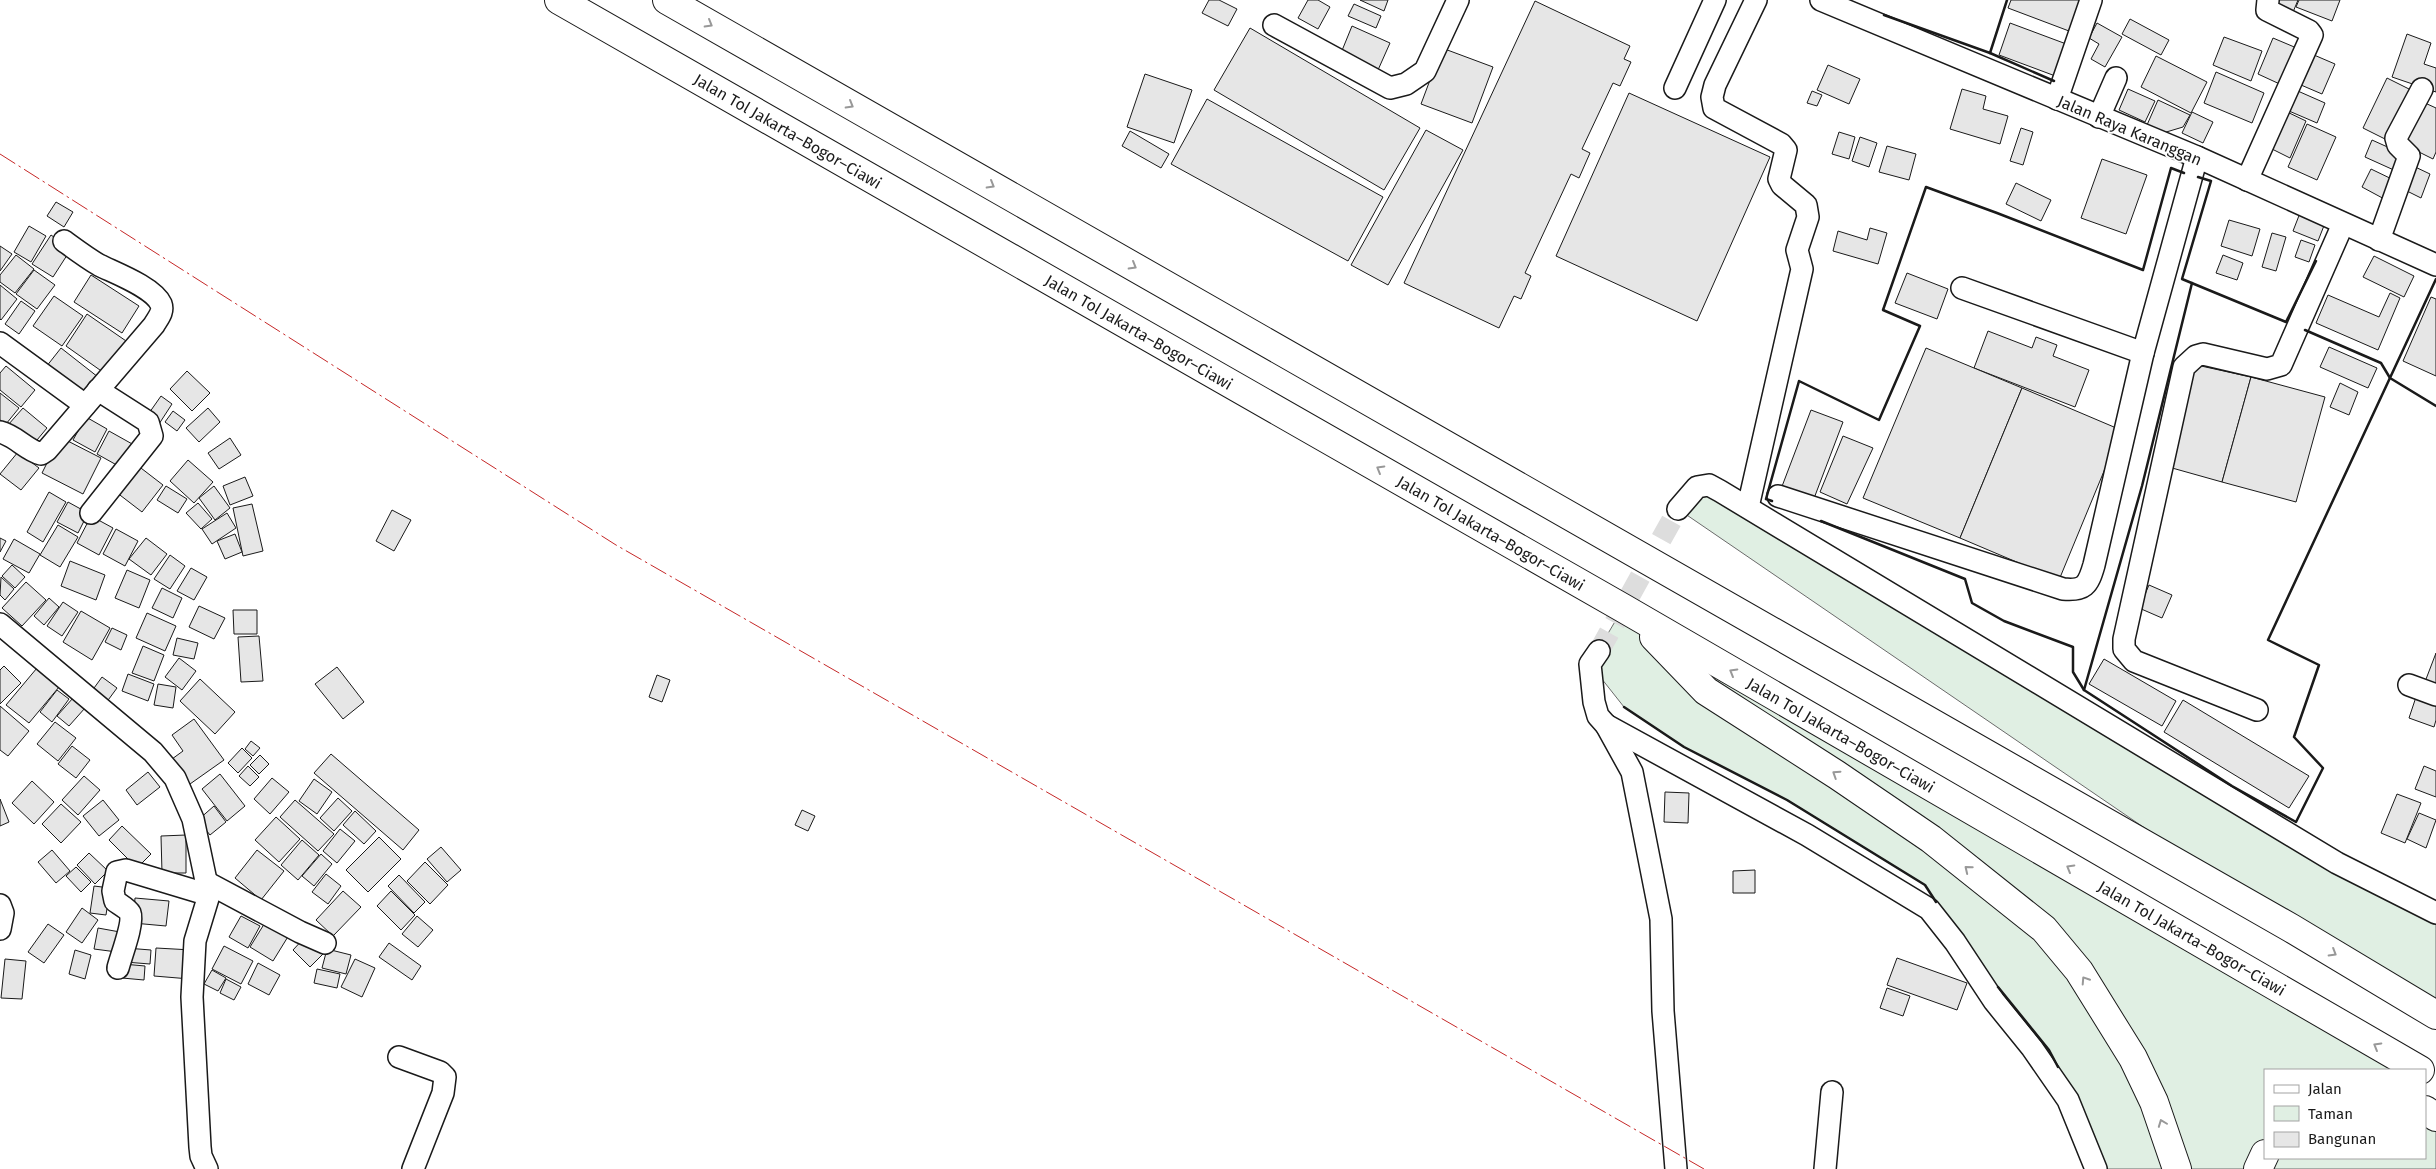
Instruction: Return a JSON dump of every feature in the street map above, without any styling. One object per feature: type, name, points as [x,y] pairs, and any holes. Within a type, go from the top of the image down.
[{"type":"highway","name":"Jalan Tol Jakarta–Bogor–Ciawi","points":[[559,0],[1632,614],[2418,1069]]},
{"type":"highway","points":[[667,0],[2291,928],[2436,1015]]},
{"type":"highway","points":[[1632,614],[1706,691],[1836,775],[1931,840],[2044,929],[2079,971],[2133,1058],[2157,1110],[2177,1169]]},
{"type":"highway","points":[[2401,995],[2436,1006]]},
{"type":"highway","points":[[2258,1169],[2264,1156]]},
{"type":"street","points":[[1274,25],[1390,88],[1406,84],[1425,71],[1458,0]]},
{"type":"street","points":[[1675,88],[1714,0]]},
{"type":"street","points":[[1748,507],[1802,269],[1797,250],[1808,217],[1806,205],[1782,184],[1780,179],[1786,150],[1781,144],[1714,108],[1712,97],[1715,85],[1756,0]]},
{"type":"street","name":"Jalan Raya Karanggan","points":[[1822,0],[2099,118],[2197,157],[2436,265]]},
{"type":"street","points":[[2057,100],[2092,0]]},
{"type":"street","points":[[2247,180],[2312,35],[2310,32],[2267,10],[2268,0]]},
{"type":"street","points":[[2099,118],[2116,78]]},
{"type":"street","points":[[2379,240],[2409,156],[2398,145],[2396,138],[2422,89]]},
{"type":"street","points":[[1778,496],[2062,589],[2077,590],[2086,584],[2094,565],[2143,353],[2197,157]]},
{"type":"street","points":[[2257,710],[2134,661],[2124,649],[2124,638],[2184,367],[2196,356],[2204,354],[2267,369],[2281,365],[2342,224]]},
{"type":"street","points":[[0,432],[15,438],[33,452],[41,454],[154,325],[162,312],[161,305],[155,296],[126,277],[98,264],[64,241]]},
{"type":"street","points":[[1962,288],[2143,353]]},
{"type":"street","points":[[1,347],[92,397],[148,422],[152,436],[91,513]]},
{"type":"street","points":[[1678,509],[1697,487],[1702,484],[1709,485],[2337,863],[2436,913]]},
{"type":"street","points":[[4,635],[153,752],[175,778],[193,819],[208,889],[195,941],[192,997],[200,1147],[201,1156],[207,1169]]},
{"type":"street","points":[[1599,651],[1590,664],[1591,682],[1598,716],[1606,726],[1632,772],[1661,919],[1663,1011],[1676,1169]]},
{"type":"street","points":[[2409,685],[2436,695]]},
{"type":"street","points":[[1606,726],[1807,835],[1929,909],[1956,942],[1994,1000],[2032,1048],[2068,1100],[2096,1169]]},
{"type":"street","points":[[118,968],[131,915],[129,911],[115,901],[113,891],[117,872],[126,870],[208,889],[325,942]]},
{"type":"street","points":[[0,905],[3,913],[0,929]]},
{"type":"street","points":[[399,1057],[440,1072],[445,1077],[443,1093],[413,1169]]},
{"type":"street","points":[[1825,1169],[1832,1092]]},
{"type":"green space","points":[[1697,487],[2436,913],[2436,1006],[2291,928],[1678,509]]},
{"type":"green space","points":[[1623,608],[2418,1069],[2264,1069],[2264,1159],[2426,1159],[2426,1111],[2436,1117],[2436,1169],[2105,1169],[2085,1115],[2049,1050],[1984,970],[1925,885],[1789,801],[1684,747],[1624,707],[1590,664]]},
{"type":"building","points":[[1209,0],[1219,0],[1237,9],[1228,26],[1202,13]]},
{"type":"building","points":[[1308,0],[1318,0],[1330,7],[1318,29],[1298,18]]},
{"type":"building","points":[[1360,0],[1388,0],[1384,11]]},
{"type":"building","points":[[2011,0],[2081,0],[2069,31],[2008,8]]},
{"type":"building","points":[[2270,0],[2298,0],[2291,17]]},
{"type":"building","points":[[2299,0],[2340,0],[2332,21],[2296,7]]},
{"type":"building","points":[[1535,1],[1630,46],[1624,59],[1631,62],[1620,86],[1613,83],[1582,149],[1590,153],[1579,178],[1571,174],[1525,273],[1531,276],[1521,299],[1514,296],[1499,328],[1404,283]]},
{"type":"building","points":[[1354,4],[1381,16],[1376,28],[1348,16]]},
{"type":"building","points":[[2130,19],[2169,40],[2161,55],[2122,34]]},
{"type":"building","points":[[2010,23],[2069,45],[2058,77],[1999,55]]},
{"type":"building","points":[[2097,23],[2122,37],[2105,67],[2091,59],[2099,44],[2089,38]]},
{"type":"building","points":[[1352,26],[1390,43],[1378,70],[1341,53]]},
{"type":"building","points":[[1250,28],[1420,128],[1384,190],[1214,90]]},
{"type":"building","points":[[2407,34],[2431,43],[2424,64],[2436,68],[2436,92],[2392,77]]},
{"type":"building","points":[[2224,37],[2262,51],[2251,81],[2213,65]]},
{"type":"building","points":[[2273,38],[2299,49],[2284,86],[2258,74]]},
{"type":"building","points":[[1442,48],[1493,67],[1472,123],[1421,104]]},
{"type":"building","points":[[2307,52],[2335,64],[2322,94],[2294,82]]},
{"type":"building","points":[[2156,56],[2207,82],[2191,113],[2141,87]]},
{"type":"building","points":[[1828,65],[1860,79],[1849,104],[1817,90]]},
{"type":"building","points":[[2216,72],[2264,93],[2252,123],[2204,103]]},
{"type":"building","points":[[1145,74],[1192,90],[1174,143],[1127,127]]},
{"type":"building","points":[[2387,78],[2415,92],[2391,142],[2363,128]]},
{"type":"building","points":[[2291,88],[2325,103],[2317,123],[2282,108]]},
{"type":"building","points":[[1962,89],[1986,96],[1983,109],[2008,116],[2000,144],[1950,129]]},
{"type":"building","points":[[2128,89],[2155,101],[2145,122],[2119,110]]},
{"type":"building","points":[[1812,91],[1822,95],[1817,106],[1807,103]]},
{"type":"building","points":[[1629,93],[1770,157],[1697,321],[1556,256]]},
{"type":"building","points":[[1207,99],[1383,197],[1348,261],[1171,164]]},
{"type":"building","points":[[2158,100],[2190,115],[2183,127],[2163,133],[2147,125]]},
{"type":"building","points":[[2425,103],[2436,108],[2436,152],[2433,159],[2405,145]]},
{"type":"building","points":[[2283,110],[2306,121],[2290,158],[2266,146]]},
{"type":"building","points":[[2192,112],[2213,122],[2203,143],[2182,133]]},
{"type":"building","points":[[2307,124],[2336,137],[2317,180],[2288,167]]},
{"type":"building","points":[[2021,128],[2033,132],[2023,165],[2010,161]]},
{"type":"building","points":[[1426,130],[1463,150],[1388,285],[1351,265]]},
{"type":"building","points":[[1130,131],[1169,154],[1161,168],[1122,146]]},
{"type":"building","points":[[1839,132],[1855,137],[1849,159],[1832,154]]},
{"type":"building","points":[[1860,137],[1877,143],[1869,167],[1852,161]]},
{"type":"building","points":[[2372,140],[2403,154],[2396,171],[2365,157]]},
{"type":"building","points":[[1887,146],[1916,154],[1909,180],[1879,172]]},
{"type":"building","points":[[2102,159],[2147,175],[2126,234],[2081,218]]},
{"type":"building","points":[[2411,165],[2430,174],[2421,198],[2401,188]]},
{"type":"building","points":[[2371,169],[2398,182],[2388,201],[2362,187]]},
{"type":"building","points":[[2016,183],[2051,200],[2041,221],[2006,204]]},
{"type":"building","points":[[56,202],[73,212],[64,227],[47,216]]},
{"type":"building","points":[[2300,213],[2325,223],[2318,241],[2293,231]]},
{"type":"building","points":[[2229,220],[2260,229],[2252,256],[2221,246]]},
{"type":"building","points":[[29,226],[46,236],[31,262],[14,252]]},
{"type":"building","points":[[1870,228],[1887,233],[1878,264],[1833,251],[1838,231],[1867,240]]},
{"type":"building","points":[[2272,233],[2286,237],[2276,271],[2262,267]]},
{"type":"building","points":[[51,235],[71,249],[53,277],[32,264]]},
{"type":"building","points":[[2301,240],[2315,245],[2309,262],[2295,257]]},
{"type":"building","points":[[0,246],[12,254],[0,271]]},
{"type":"building","points":[[16,255],[34,269],[15,293],[0,282],[0,275]]},
{"type":"building","points":[[2223,255],[2243,263],[2237,280],[2216,273]]},
{"type":"building","points":[[2374,256],[2414,276],[2404,297],[2363,277]]},
{"type":"building","points":[[34,270],[55,285],[37,309],[16,294]]},
{"type":"building","points":[[1907,273],[1948,289],[1937,319],[1895,303]]},
{"type":"building","points":[[91,275],[139,306],[122,333],[74,302]]},
{"type":"building","points":[[0,285],[17,299],[1,320],[0,319]]},
{"type":"building","points":[[2390,293],[2400,298],[2378,350],[2316,323],[2328,295],[2379,317]]},
{"type":"building","points":[[54,296],[83,316],[62,346],[33,326]]},
{"type":"building","points":[[2431,297],[2436,299],[2436,376],[2403,361]]},
{"type":"building","points":[[21,301],[35,311],[19,334],[5,324]]},
{"type":"building","points":[[87,314],[129,343],[107,375],[66,346]]},
{"type":"building","points":[[1988,331],[2032,348],[2036,337],[2057,345],[2053,356],[2089,370],[2075,407],[1974,368]]},
{"type":"building","points":[[2329,347],[2377,368],[2368,388],[2320,367]]},
{"type":"building","points":[[61,348],[98,377],[82,396],[46,367]]},
{"type":"building","points":[[1926,348],[2022,388],[1960,538],[1863,498]]},
{"type":"building","points":[[2192,364],[2251,377],[2222,482],[2165,466]]},
{"type":"building","points":[[6,366],[35,390],[21,407],[0,390],[0,373]]},
{"type":"building","points":[[187,371],[210,393],[192,411],[170,389]]},
{"type":"building","points":[[2251,377],[2325,397],[2296,502],[2222,482]]},
{"type":"building","points":[[2340,383],[2358,392],[2349,415],[2330,407]]},
{"type":"building","points":[[2022,388],[2121,430],[2059,580],[1960,538]]},
{"type":"building","points":[[0,393],[19,408],[6,424],[0,420]]},
{"type":"building","points":[[161,396],[172,404],[159,424],[147,416]]},
{"type":"building","points":[[23,408],[47,428],[32,446],[8,425]]},
{"type":"building","points":[[208,408],[220,422],[199,442],[186,428]]},
{"type":"building","points":[[1811,410],[1843,422],[1813,501],[1781,489]]},
{"type":"building","points":[[173,411],[185,420],[177,431],[165,422]]},
{"type":"building","points":[[86,417],[107,429],[95,452],[73,440]]},
{"type":"building","points":[[109,431],[134,445],[122,468],[97,454]]},
{"type":"building","points":[[1843,436],[1873,448],[1847,504],[1820,492]]},
{"type":"building","points":[[60,437],[101,458],[83,494],[42,473]]},
{"type":"building","points":[[230,438],[241,455],[219,469],[208,453]]},
{"type":"building","points":[[18,452],[39,468],[21,490],[0,474]]},
{"type":"building","points":[[188,460],[213,482],[194,503],[170,481]]},
{"type":"building","points":[[137,465],[163,485],[142,512],[116,492]]},
{"type":"building","points":[[245,477],[253,496],[230,505],[223,486]]},
{"type":"building","points":[[166,486],[187,499],[178,513],[157,500]]},
{"type":"building","points":[[214,486],[230,508],[215,520],[199,498]]},
{"type":"building","points":[[49,492],[66,502],[43,542],[27,532]]},
{"type":"building","points":[[68,502],[88,513],[78,533],[57,522]]},
{"type":"building","points":[[198,503],[212,519],[201,529],[186,513]]},
{"type":"building","points":[[252,504],[263,551],[243,556],[233,508]]},
{"type":"building","points":[[392,510],[411,520],[394,551],[376,541]]},
{"type":"building","points":[[227,513],[236,528],[212,544],[202,529]]},
{"type":"building","points":[[91,516],[113,528],[99,555],[77,543]]},
{"type":"building","points":[[58,525],[78,537],[60,567],[40,555]]},
{"type":"building","points":[[116,529],[138,541],[125,566],[103,554]]},
{"type":"building","points":[[235,534],[242,552],[225,559],[217,541]]},
{"type":"building","points":[[0,538],[6,541],[0,552]]},
{"type":"building","points":[[146,538],[167,554],[151,575],[129,559]]},
{"type":"building","points":[[14,539],[40,554],[29,573],[3,559]]},
{"type":"building","points":[[170,555],[185,566],[170,589],[154,579]]},
{"type":"building","points":[[70,561],[105,575],[96,600],[61,586]]},
{"type":"building","points":[[12,565],[25,577],[15,588],[2,576]]},
{"type":"building","points":[[191,568],[207,577],[194,600],[177,591]]},
{"type":"building","points":[[127,570],[150,580],[139,608],[115,598]]},
{"type":"building","points":[[1,577],[14,589],[5,600],[0,595]]},
{"type":"building","points":[[26,582],[46,600],[22,626],[2,608]]},
{"type":"building","points":[[2149,585],[2172,595],[2162,618],[2139,608]]},
{"type":"building","points":[[162,588],[182,598],[173,618],[152,608]]},
{"type":"building","points":[[49,598],[59,607],[44,625],[34,616]]},
{"type":"building","points":[[63,602],[78,612],[62,636],[47,626]]},
{"type":"building","points":[[199,606],[225,618],[214,639],[189,627]]},
{"type":"building","points":[[233,610],[257,610],[257,634],[234,634]]},
{"type":"building","points":[[81,611],[110,628],[92,660],[63,642]]},
{"type":"building","points":[[147,613],[176,626],[165,651],[136,638]]},
{"type":"building","points":[[112,628],[127,635],[121,650],[105,642]]},
{"type":"building","points":[[259,636],[263,681],[241,682],[238,637]]},
{"type":"building","points":[[177,638],[198,643],[194,659],[173,655]]},
{"type":"building","points":[[143,646],[164,655],[154,681],[132,673]]},
{"type":"building","points":[[2436,653],[2436,692],[2423,687]]},
{"type":"building","points":[[179,658],[196,671],[182,690],[165,677]]},
{"type":"building","points":[[2104,659],[2176,701],[2162,726],[2089,684]]},
{"type":"building","points":[[4,666],[21,683],[0,704],[0,670]]},
{"type":"building","points":[[337,667],[364,702],[343,719],[315,684]]},
{"type":"building","points":[[37,668],[59,687],[29,723],[6,705]]},
{"type":"building","points":[[128,674],[154,684],[148,701],[122,691]]},
{"type":"building","points":[[657,675],[670,680],[662,702],[649,697]]},
{"type":"building","points":[[102,677],[117,688],[103,707],[89,695]]},
{"type":"building","points":[[200,679],[235,712],[215,734],[180,701]]},
{"type":"building","points":[[158,684],[176,687],[173,708],[154,705]]},
{"type":"building","points":[[57,690],[69,699],[52,722],[40,712]]},
{"type":"building","points":[[2417,694],[2436,700],[2434,727],[2409,718]]},
{"type":"building","points":[[73,698],[85,708],[69,726],[57,716]]},
{"type":"building","points":[[2183,700],[2309,776],[2289,808],[2164,732]]},
{"type":"building","points":[[0,706],[29,731],[8,756],[0,750]]},
{"type":"building","points":[[194,719],[224,760],[190,784],[172,759],[183,751],[172,735]]},
{"type":"building","points":[[55,722],[76,738],[58,761],[37,744]]},
{"type":"building","points":[[251,741],[260,748],[253,756],[245,749]]},
{"type":"building","points":[[72,746],[90,760],[76,778],[58,764]]},
{"type":"building","points":[[242,748],[252,758],[238,773],[228,763]]},
{"type":"building","points":[[331,754],[419,830],[403,850],[314,773]]},
{"type":"building","points":[[260,755],[269,764],[259,774],[250,765]]},
{"type":"building","points":[[248,766],[259,777],[250,786],[239,776]]},
{"type":"building","points":[[2424,766],[2436,771],[2436,797],[2415,789]]},
{"type":"building","points":[[148,772],[160,787],[137,805],[126,790]]},
{"type":"building","points":[[220,774],[245,806],[227,821],[202,789]]},
{"type":"building","points":[[84,776],[100,790],[78,815],[62,800]]},
{"type":"building","points":[[272,778],[289,792],[270,814],[254,799]]},
{"type":"building","points":[[314,779],[332,792],[317,814],[299,801]]},
{"type":"building","points":[[32,781],[54,802],[34,824],[12,803]]},
{"type":"building","points":[[1665,792],[1689,793],[1688,823],[1664,822]]},
{"type":"building","points":[[2397,794],[2421,803],[2405,843],[2381,833]]},
{"type":"building","points":[[338,798],[352,811],[334,831],[320,818]]},
{"type":"building","points":[[0,799],[9,822],[0,826]]},
{"type":"building","points":[[103,800],[119,820],[99,836],[83,816]]},
{"type":"building","points":[[295,800],[334,834],[318,851],[280,817]]},
{"type":"building","points":[[61,804],[81,822],[61,843],[42,824]]},
{"type":"building","points":[[214,806],[226,822],[210,835],[198,820]]},
{"type":"building","points":[[802,810],[815,816],[808,831],[795,825]]},
{"type":"building","points":[[355,811],[376,831],[364,844],[343,825]]},
{"type":"building","points":[[2419,813],[2436,820],[2426,848],[2407,839]]},
{"type":"building","points":[[276,817],[300,839],[279,862],[255,840]]},
{"type":"building","points":[[122,826],[151,854],[137,868],[109,840]]},
{"type":"building","points":[[340,829],[355,841],[337,863],[323,851]]},
{"type":"building","points":[[186,835],[186,873],[162,873],[161,836]]},
{"type":"building","points":[[379,837],[401,859],[368,892],[346,870]]},
{"type":"building","points":[[302,840],[319,855],[298,880],[281,865]]},
{"type":"building","points":[[441,847],[461,870],[447,882],[427,859]]},
{"type":"building","points":[[52,850],[70,871],[56,883],[38,862]]},
{"type":"building","points":[[257,850],[284,871],[261,900],[235,878]]},
{"type":"building","points":[[89,853],[108,871],[95,884],[77,865]]},
{"type":"building","points":[[321,854],[332,864],[314,886],[302,876]]},
{"type":"building","points":[[425,862],[448,885],[430,904],[407,881]]},
{"type":"building","points":[[76,867],[91,882],[81,892],[66,876]]},
{"type":"building","points":[[1755,870],[1755,893],[1733,893],[1733,871]]},
{"type":"building","points":[[326,874],[341,886],[328,904],[312,892]]},
{"type":"building","points":[[399,875],[425,902],[414,913],[388,886]]},
{"type":"building","points":[[94,886],[110,888],[106,915],[90,913]]},
{"type":"building","points":[[343,891],[361,907],[333,936],[316,920]]},
{"type":"building","points":[[391,891],[415,915],[401,930],[377,906]]},
{"type":"building","points":[[135,898],[169,901],[166,926],[133,923]]},
{"type":"building","points":[[82,908],[98,920],[82,943],[66,932]]},
{"type":"building","points":[[241,916],[260,926],[248,948],[229,937]]},
{"type":"building","points":[[417,916],[433,930],[418,947],[402,934]]},
{"type":"building","points":[[266,921],[289,935],[273,961],[250,947]]},
{"type":"building","points":[[48,924],[64,935],[44,963],[28,952]]},
{"type":"building","points":[[98,928],[120,932],[117,952],[94,949]]},
{"type":"building","points":[[305,937],[323,954],[310,967],[293,950]]},
{"type":"building","points":[[389,943],[421,966],[412,980],[379,957]]},
{"type":"building","points":[[224,946],[253,961],[241,984],[212,969]]},
{"type":"building","points":[[126,948],[151,950],[150,964],[125,962]]},
{"type":"building","points":[[156,948],[192,950],[190,979],[154,976]]},
{"type":"building","points":[[327,949],[351,955],[346,974],[322,968]]},
{"type":"building","points":[[75,950],[91,955],[85,979],[69,974]]},
{"type":"building","points":[[1897,958],[1967,983],[1957,1010],[1887,985]]},
{"type":"building","points":[[5,959],[26,961],[22,999],[1,998]]},
{"type":"building","points":[[355,959],[375,968],[362,997],[341,987]]},
{"type":"building","points":[[258,963],[280,975],[269,995],[248,984]]},
{"type":"building","points":[[123,964],[145,966],[144,980],[122,978]]},
{"type":"building","points":[[317,969],[340,974],[337,988],[314,983]]},
{"type":"building","points":[[212,970],[226,978],[218,991],[204,984]]},
{"type":"building","points":[[226,979],[241,987],[234,1000],[220,993]]},
{"type":"building","points":[[1887,988],[1910,996],[1903,1016],[1880,1008]]},
{"type":"tunnel","points":[[1599,651],[1678,509]]},
{"type":"wall","points":[[1990,53],[2007,0]]},
{"type":"wall","points":[[1884,15],[1990,53],[2054,81]]},
{"type":"wall","points":[[1772,501],[1766,499],[1799,381],[1879,420],[1920,326],[1883,310],[1926,187],[2143,270],[2171,168],[2184,173]]},
{"type":"wall","points":[[2198,177],[2211,181],[2182,279],[2286,322],[2316,261]]},
{"type":"wall","points":[[1821,521],[1965,579],[1972,603],[2004,621],[2073,647],[2073,672],[2084,690],[2232,786],[2296,822],[2323,768],[2294,737],[2319,665],[2268,640],[2436,279]]},
{"type":"wall","points":[[2084,690],[2142,486],[2192,283]]},
{"type":"wall","points":[[2305,330],[2381,363],[2390,378],[2436,406]]},
{"type":"wall","points":[[1624,707],[1684,747],[1787,800],[1925,885],[1936,902]]},
{"type":"wall","points":[[1998,987],[2049,1050],[2058,1067]]},
{"type":"power","points":[[0,154],[616,545],[1704,1169]]}]
